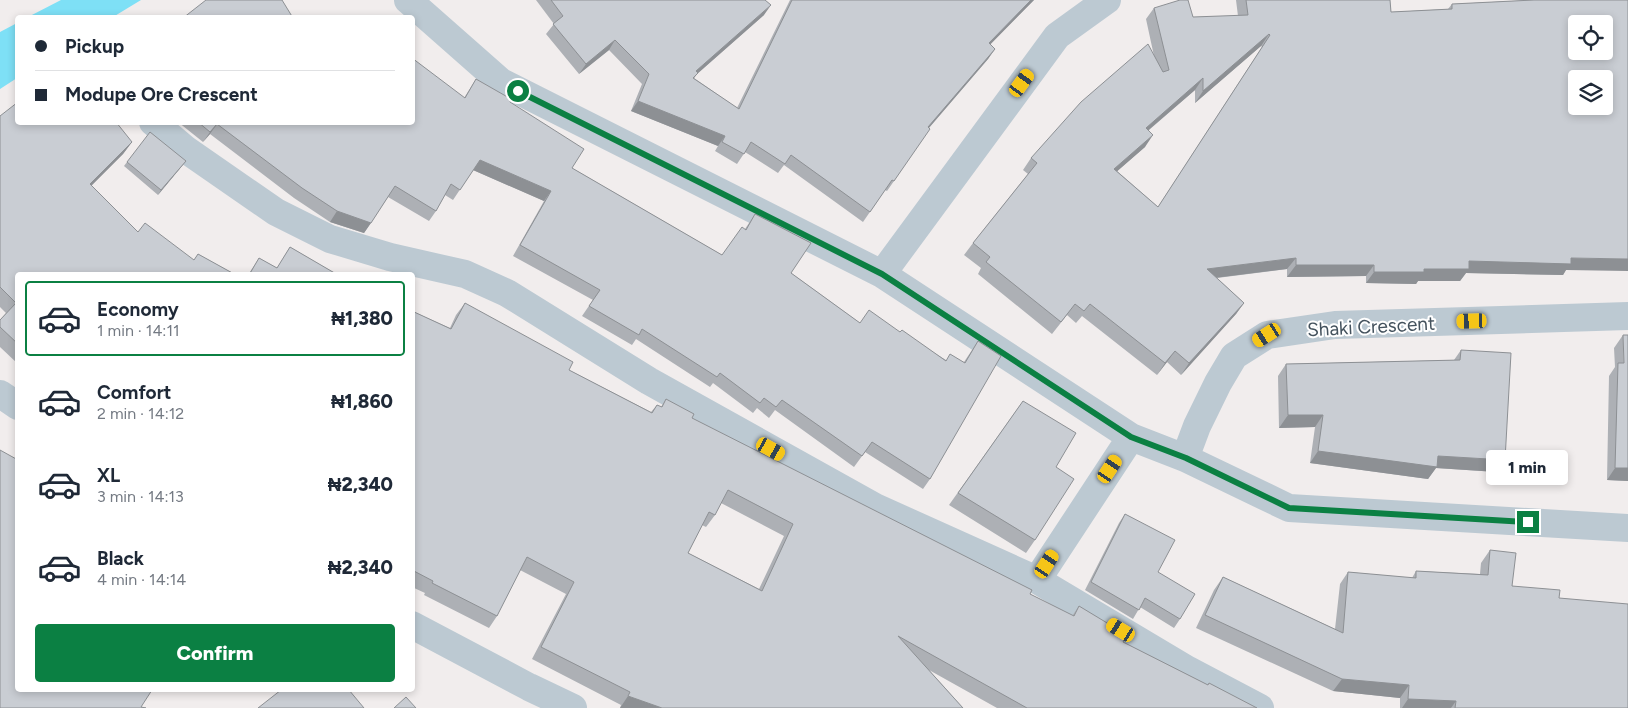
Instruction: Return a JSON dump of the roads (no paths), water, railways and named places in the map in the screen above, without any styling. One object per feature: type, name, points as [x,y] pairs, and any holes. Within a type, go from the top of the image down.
[{"type":"street","points":[[882,274],[1057,36],[1106,0]]},
{"type":"street","points":[[422,4],[501,82],[882,274],[1131,437],[1186,458],[1289,508],[1628,528]]},
{"type":"street","points":[[157,125],[185,149],[276,212],[330,239],[390,257],[465,274],[507,294],[649,381],[875,507],[1037,580],[1188,670],[1260,708]]},
{"type":"street","name":"Shaki Crescent","points":[[1186,458],[1197,426],[1234,356],[1267,335],[1335,325],[1628,316]]},
{"type":"street","points":[[0,394],[15,404]]},
{"type":"street","points":[[1037,580],[1131,437]]},
{"type":"street","points":[[415,627],[573,708]]},
{"type":"water","points":[[61,0],[141,0],[116,15],[32,15]]},
{"type":"water","points":[[15,24],[15,79],[0,89],[0,32]]}]
